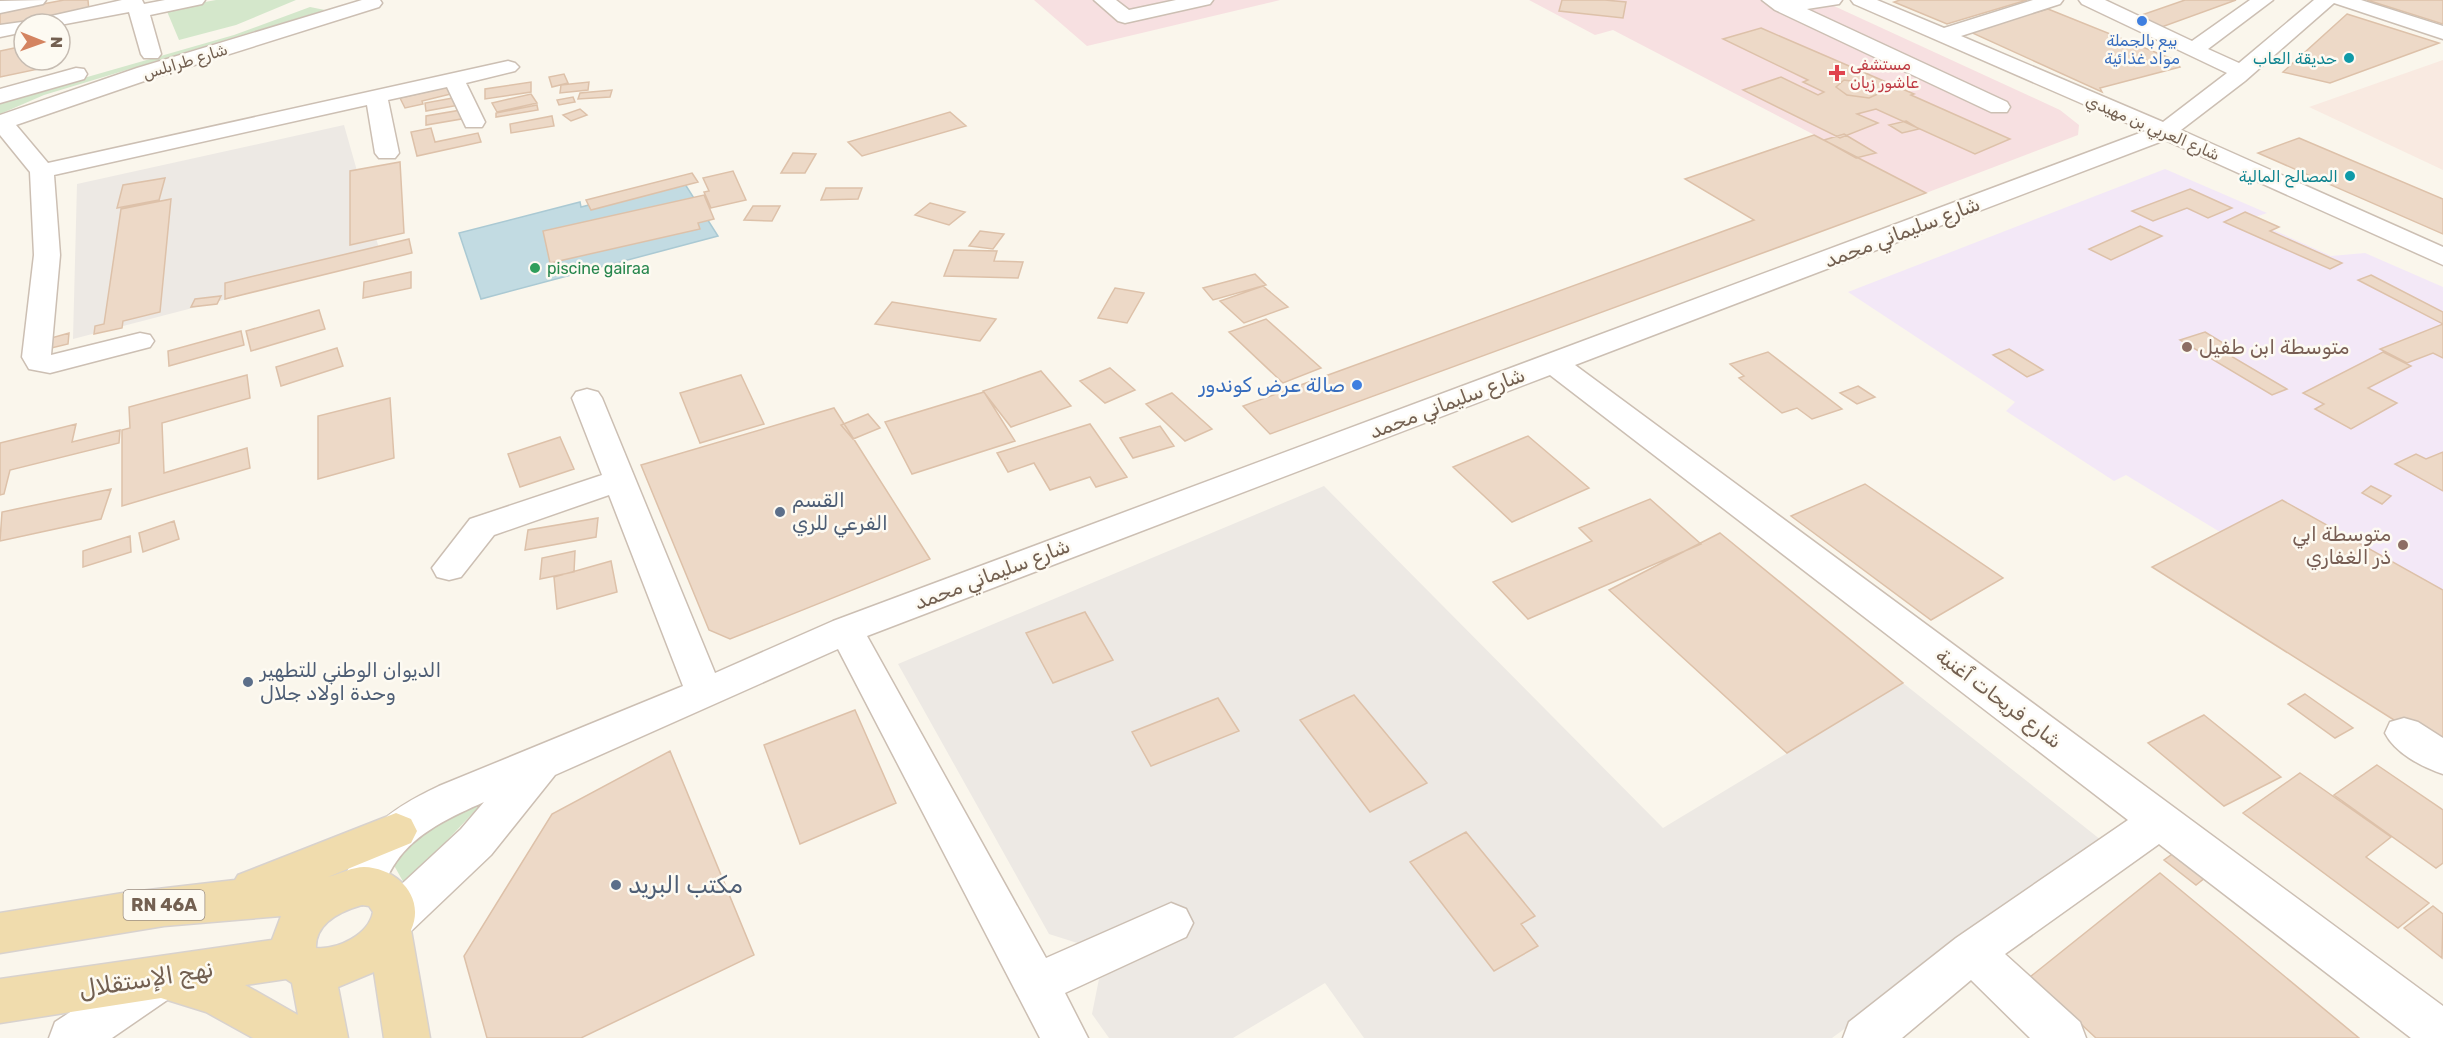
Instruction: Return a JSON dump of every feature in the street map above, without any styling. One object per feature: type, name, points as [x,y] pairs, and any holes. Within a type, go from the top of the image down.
[{"type":"main road","points":[[228,898],[396,831]]},
{"type":"main road","points":[[325,1038],[294,932],[303,918],[346,891],[377,887],[389,894],[394,906],[391,924],[407,1038]]},
{"type":"main road","name":"RN 46A","points":[[0,933],[149,907],[228,898],[346,891]]},
{"type":"main road","points":[[302,963],[328,970],[346,965],[379,943],[391,924]]},
{"type":"main road","name":"نهج الإستقلال","points":[[0,1001],[161,978],[302,963]]},
{"type":"main road","points":[[161,978],[200,988],[235,1001],[268,1019],[290,1038]]},
{"type":"street","points":[[0,7],[36,0]]},
{"type":"street","points":[[72,17],[135,5],[195,0]]},
{"type":"street","points":[[0,96],[151,54],[316,0]]},
{"type":"street","points":[[332,0],[350,4],[379,2]]},
{"type":"street","points":[[1104,0],[1125,17],[1203,0]]},
{"type":"street","points":[[1776,2],[1832,0]]},
{"type":"street","points":[[1940,36],[2053,0]]},
{"type":"street","points":[[2089,0],[2192,51],[2241,72]]},
{"type":"street","name":"شارع سليماني محمد","points":[[346,891],[396,831],[418,816],[451,799],[541,764],[705,694],[846,630],[2164,132],[2241,72],[2274,17],[2326,0]]},
{"type":"street","points":[[2342,0],[2443,33]]},
{"type":"street","name":"شارع طرابلس","points":[[1,123],[135,76],[379,2]]},
{"type":"street","points":[[1776,2],[1999,107]]},
{"type":"street","name":"شارع العربي بن مهيدي","points":[[1874,2],[1940,36],[2164,132],[2443,256]]},
{"type":"street","points":[[135,5],[151,54]]},
{"type":"street","points":[[2192,51],[2244,14],[2274,17]]},
{"type":"street","points":[[42,171],[508,67]]},
{"type":"street","points":[[454,79],[474,122]]},
{"type":"street","points":[[376,95],[387,153]]},
{"type":"street","points":[[1,123],[42,171],[47,255],[36,357],[39,363],[50,364],[140,341]]},
{"type":"street","name":"شارع فريحات ٱغنية","points":[[1553,363],[2443,1034]]},
{"type":"street","points":[[586,398],[705,694]]},
{"type":"street","points":[[449,568],[476,532],[483,527],[619,480]]},
{"type":"street","points":[[846,630],[1065,1038]]},
{"type":"street","points":[[2404,733],[2443,758]]},
{"type":"street","points":[[391,924],[476,842],[541,764]]},
{"type":"street","points":[[1866,1038],[1972,952],[2161,820]]},
{"type":"street","points":[[1036,984],[1171,923]]},
{"type":"street","points":[[1972,952],[2063,1038]]},
{"type":"street","points":[[72,1038],[161,978]]},
{"type":"shaded area","points":[[1034,0],[1280,0],[1087,46]]},
{"type":"shaded area","name":"مستشفى عاشور زيان","points":[[1529,0],[1790,0],[1834,6],[2060,110],[2079,125],[2078,135],[1926,193],[1613,30],[1595,35]]},
{"type":"shaded area","points":[[2443,60],[2443,170],[2309,107]]},
{"type":"shaded area","points":[[344,125],[382,259],[73,339],[77,184]]},
{"type":"shaded area","name":"متوسطة ابن طفيل","points":[[2165,169],[2267,213],[2249,219],[2331,256],[2365,253],[2443,287],[2443,590],[2283,500],[2220,532],[2126,475],[2114,481],[2006,411],[2015,402],[1848,292]]},
{"type":"shaded area","points":[[1324,486],[1663,828],[1903,683],[2101,840],[1832,1038],[1364,1038],[1325,983],[1233,1038],[1109,1038],[1092,1014],[1099,979],[1134,961],[1049,934],[898,664]]},
{"type":"green space","points":[[216,0],[296,0],[236,25],[179,40],[166,9]]},
{"type":"green space","points":[[310,7],[325,10],[44,95],[0,114],[0,102],[234,35]]},
{"type":"green space","points":[[489,796],[405,885],[386,851]]},
{"type":"water","name":"piscine gairaa","points":[[683,181],[718,236],[481,299],[459,233],[580,202],[581,207]]},
{"type":"building","points":[[64,0],[88,0],[89,12],[72,15],[72,12],[12,12],[12,27],[0,29],[0,12]]},
{"type":"building","points":[[1562,0],[1626,2],[1623,18],[1559,11]]},
{"type":"building","points":[[1900,0],[2027,0],[1947,24],[1894,2]]},
{"type":"building","points":[[2185,0],[2236,0],[2159,28],[2133,18]]},
{"type":"building","points":[[2367,0],[2443,0],[2443,24]]},
{"type":"building","points":[[2048,9],[2175,60],[2180,67],[2100,88],[2102,92],[1968,31]]},
{"type":"building","name":"حديقة العاب","points":[[2347,14],[2439,43],[2330,83],[2283,72]]},
{"type":"building","points":[[1761,28],[1914,94],[1911,95],[2010,139],[1975,154],[1876,109],[1857,114],[1878,123],[1840,138],[1743,90],[1781,77],[1818,95],[1824,92],[1803,82],[1808,80],[1723,39]]},
{"type":"building","points":[[12,48],[12,72],[24,72],[0,77],[0,51]]},
{"type":"building","points":[[564,74],[568,83],[552,87],[549,77]]},
{"type":"building","points":[[1844,80],[1871,84],[1880,93],[1869,98],[1847,95],[1836,87]]},
{"type":"building","points":[[531,82],[531,92],[485,99],[485,89]]},
{"type":"building","points":[[589,82],[588,90],[560,93],[561,85]]},
{"type":"building","points":[[460,84],[463,91],[422,101],[423,104],[405,108],[400,98]]},
{"type":"building","points":[[612,90],[610,97],[578,99],[580,93]]},
{"type":"building","points":[[531,94],[537,103],[497,112],[492,103]]},
{"type":"building","points":[[464,96],[465,104],[426,111],[425,103]]},
{"type":"building","points":[[573,97],[575,102],[559,105],[557,100]]},
{"type":"building","points":[[537,105],[538,110],[496,117],[496,113]]},
{"type":"building","points":[[473,108],[473,117],[426,125],[426,116]]},
{"type":"building","points":[[580,109],[587,115],[571,121],[563,115]]},
{"type":"building","points":[[950,112],[966,126],[862,156],[848,142]]},
{"type":"building","points":[[552,116],[554,126],[511,133],[510,124]]},
{"type":"building","points":[[1906,121],[1919,129],[1902,133],[1889,125]]},
{"type":"building","points":[[431,128],[435,142],[478,133],[481,142],[417,156],[411,132]]},
{"type":"building","points":[[1844,134],[1876,153],[1856,158],[1824,140]]},
{"type":"building","points":[[1814,135],[1926,193],[1270,434],[1243,406],[1754,220],[1685,179]]},
{"type":"building","name":"المصالح المالية","points":[[2299,138],[2443,199],[2443,234],[2258,153]]},
{"type":"building","points":[[793,153],[816,154],[805,173],[781,173]]},
{"type":"building","points":[[400,162],[404,233],[350,245],[350,171]]},
{"type":"building","points":[[733,171],[746,200],[711,208],[704,192],[709,191],[703,178]]},
{"type":"building","points":[[692,173],[698,182],[591,210],[586,200]]},
{"type":"building","points":[[165,178],[159,200],[117,208],[123,185]]},
{"type":"building","points":[[826,188],[862,188],[858,199],[821,200]]},
{"type":"building","points":[[2190,189],[2232,208],[2208,218],[2187,208],[2153,221],[2132,211]]},
{"type":"building","points":[[704,195],[714,219],[698,223],[700,229],[550,263],[543,231]]},
{"type":"building","points":[[171,199],[160,312],[123,321],[122,328],[94,334],[95,326],[104,324],[121,209]]},
{"type":"building","points":[[930,203],[965,212],[949,225],[915,215]]},
{"type":"building","points":[[753,206],[780,206],[772,221],[744,220]]},
{"type":"building","points":[[2245,212],[2279,227],[2270,231],[2342,263],[2330,269],[2224,222]]},
{"type":"building","points":[[2140,226],[2162,236],[2111,260],[2089,249]]},
{"type":"building","points":[[980,231],[1004,234],[993,249],[969,246]]},
{"type":"building","points":[[409,239],[412,253],[225,299],[225,283]]},
{"type":"building","points":[[954,250],[997,251],[994,261],[1023,262],[1018,278],[944,276]]},
{"type":"building","points":[[411,272],[411,288],[363,298],[364,282]]},
{"type":"building","points":[[1255,274],[1266,285],[1213,300],[1203,288]]},
{"type":"building","points":[[2371,275],[2443,312],[2443,324],[2358,280]]},
{"type":"building","points":[[1263,286],[1288,307],[1244,323],[1220,301]]},
{"type":"building","points":[[1115,288],[1144,293],[1127,323],[1098,318]]},
{"type":"building","points":[[221,296],[217,304],[191,307],[195,299]]},
{"type":"building","points":[[892,302],[996,319],[980,341],[875,324]]},
{"type":"building","points":[[319,310],[325,329],[251,351],[246,331]]},
{"type":"building","points":[[1266,319],[1321,368],[1283,383],[1229,332]]},
{"type":"building","points":[[2443,324],[2443,358],[2433,353],[2407,363],[2380,349]]},
{"type":"building","points":[[241,331],[244,345],[169,366],[168,351]]},
{"type":"building","points":[[2205,332],[2233,349],[2224,352],[2287,389],[2272,395],[2180,340]]},
{"type":"building","points":[[69,333],[68,344],[43,350],[44,340]]},
{"type":"building","points":[[337,348],[343,366],[281,386],[276,367]]},
{"type":"building","points":[[2009,349],[2043,370],[2027,377],[1993,355]]},
{"type":"building","points":[[1768,352],[1842,409],[1812,419],[1797,408],[1782,413],[1739,378],[1744,376],[1730,364]]},
{"type":"building","points":[[2383,352],[2411,366],[2368,388],[2397,403],[2351,429],[2315,409],[2324,404],[2303,393]]},
{"type":"building","points":[[1110,368],[1135,390],[1105,403],[1080,381]]},
{"type":"building","points":[[1041,371],[1071,406],[1011,427],[983,391]]},
{"type":"building","points":[[247,375],[250,398],[162,423],[164,473],[247,448],[250,468],[122,506],[122,430],[130,428],[129,407]]},
{"type":"building","points":[[741,375],[764,424],[700,443],[680,393]]},
{"type":"building","points":[[1858,386],[1875,397],[1857,404],[1840,393]]},
{"type":"building","points":[[984,392],[1015,441],[912,474],[885,422]]},
{"type":"building","points":[[1172,393],[1212,429],[1185,441],[1146,404]]},
{"type":"building","points":[[390,398],[394,458],[318,479],[318,416]]},
{"type":"building","name":"القسم الفرعي للري","points":[[834,408],[930,559],[730,639],[709,630],[641,465]]},
{"type":"building","points":[[868,414],[880,428],[853,439],[841,425]]},
{"type":"building","points":[[76,424],[72,442],[120,430],[119,443],[10,470],[4,494],[0,495],[0,443]]},
{"type":"building","points":[[1090,424],[1127,477],[1096,487],[1090,477],[1050,490],[1034,463],[1008,472],[997,453]]},
{"type":"building","points":[[1160,426],[1174,446],[1133,458],[1120,438]]},
{"type":"building","points":[[1528,436],[1589,488],[1512,522],[1453,467]]},
{"type":"building","points":[[560,437],[574,469],[520,487],[508,454]]},
{"type":"building","points":[[2443,452],[2443,491],[2395,464],[2416,454],[2426,459]]},
{"type":"building","points":[[1865,484],[2003,578],[1931,620],[1791,516]]},
{"type":"building","points":[[2371,486],[2391,496],[2382,504],[2362,493]]},
{"type":"building","points":[[111,489],[101,519],[0,541],[2,512]]},
{"type":"building","points":[[1650,499],[1701,544],[1528,619],[1493,582],[1592,541],[1579,528]]},
{"type":"building","points":[[2282,500],[2443,590],[2443,751],[2152,567]]},
{"type":"building","points":[[598,518],[596,537],[525,550],[528,530]]},
{"type":"building","points":[[174,521],[179,539],[143,552],[139,533]]},
{"type":"building","points":[[1720,533],[1903,683],[1787,753],[1609,590]]},
{"type":"building","points":[[130,536],[131,552],[83,567],[83,551]]},
{"type":"building","points":[[575,551],[574,572],[540,579],[542,558]]},
{"type":"building","points":[[611,561],[617,592],[557,609],[554,577]]},
{"type":"building","points":[[1085,612],[1113,660],[1053,683],[1026,633]]},
{"type":"building","points":[[2305,694],[2353,728],[2335,738],[2288,704]]},
{"type":"building","points":[[1354,695],[1427,783],[1370,812],[1300,720]]},
{"type":"building","points":[[1218,698],[1239,731],[1151,766],[1132,732]]},
{"type":"building","points":[[855,710],[896,803],[800,844],[764,745]]},
{"type":"building","points":[[2204,715],[2281,777],[2224,806],[2148,743]]},
{"type":"building","name":"مكتب البريد","points":[[670,751],[754,955],[581,1038],[487,1038],[464,956],[552,814]]},
{"type":"building","points":[[2377,765],[2443,810],[2443,863],[2436,868],[2334,795]]},
{"type":"building","points":[[2300,773],[2391,837],[2366,857],[2429,903],[2398,928],[2243,813]]},
{"type":"building","points":[[1466,832],[1535,916],[1521,924],[1538,946],[1494,971],[1410,862]]},
{"type":"building","points":[[2185,845],[2216,869],[2196,885],[2164,860]]},
{"type":"building","points":[[2160,873],[2359,1038],[2096,1038],[2030,977]]},
{"type":"building","points":[[2433,906],[2443,914],[2442,958],[2404,928]]},
{"type":"place","name":"بيع بالجملة مواد غذائية","points":[[2142,21]]},
{"type":"place","name":"حديقة العاب","points":[[2349,58]]},
{"type":"place","name":"مستشفى عاشور زيان","points":[[1837,73]]},
{"type":"place","name":"المصالح المالية","points":[[2350,176]]},
{"type":"place","name":"piscine gairaa","points":[[535,268]]},
{"type":"place","name":"متوسطة ابن طفيل","points":[[2187,347]]},
{"type":"place","name":"صالة عرض كوندور","points":[[1357,385]]},
{"type":"place","name":"القسم الفرعي للري","points":[[780,512]]},
{"type":"place","name":"متوسطة ابي ذر الغفاري","points":[[2403,545]]},
{"type":"place","name":"الديوان الوطني للتطهير وحدة اولاد جلال","points":[[248,682]]},
{"type":"place","name":"مكتب البريد","points":[[616,885]]}]
